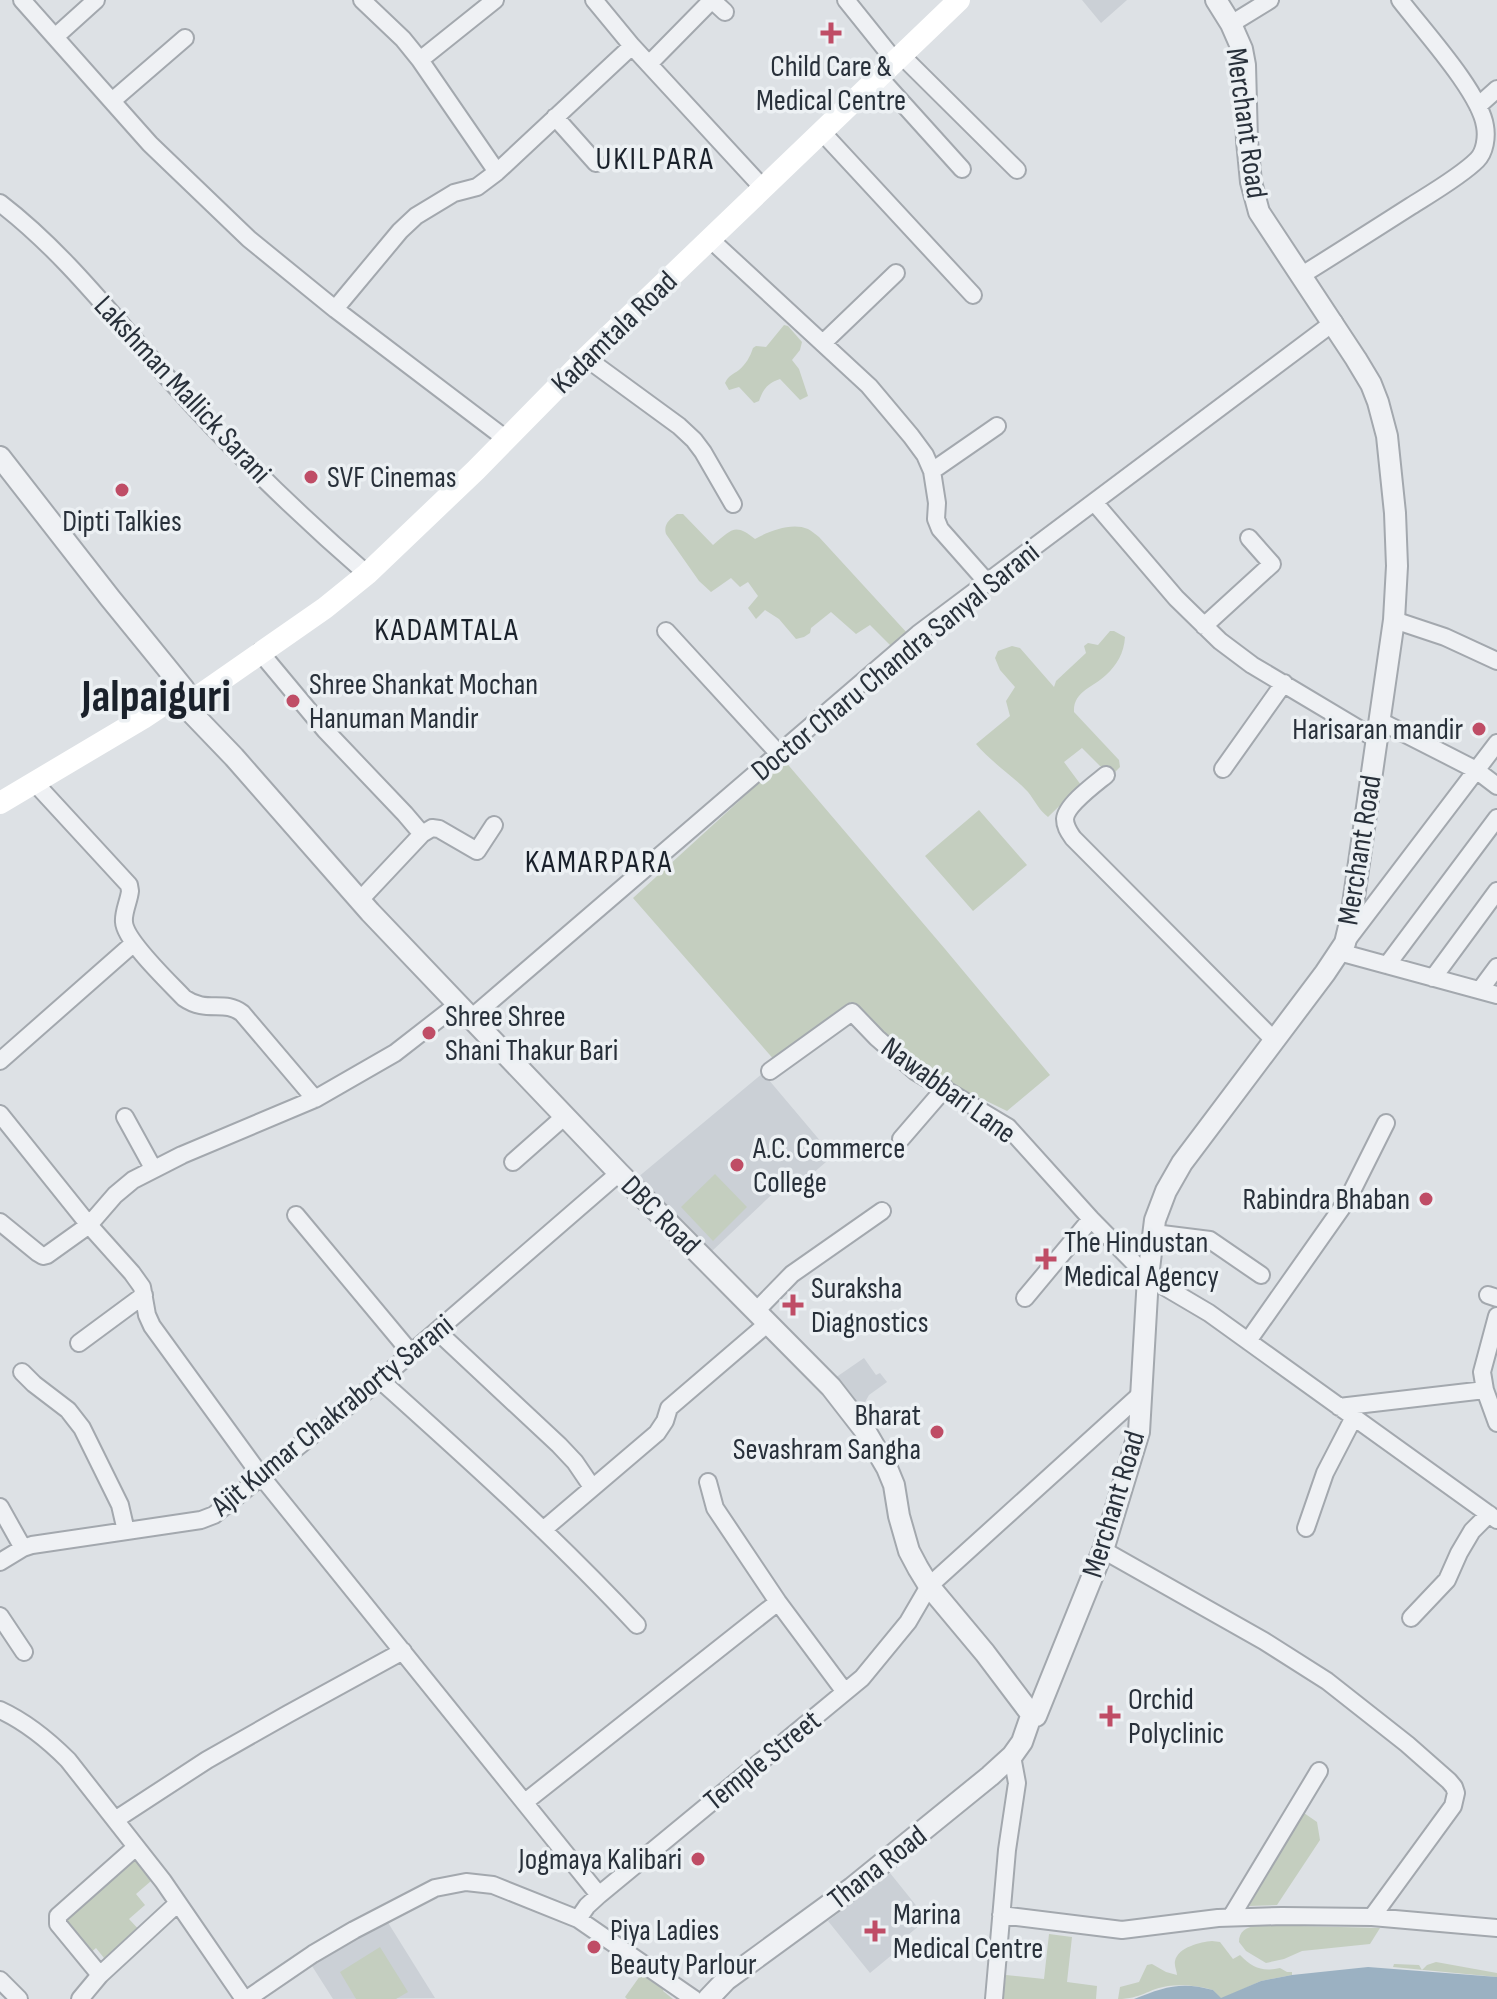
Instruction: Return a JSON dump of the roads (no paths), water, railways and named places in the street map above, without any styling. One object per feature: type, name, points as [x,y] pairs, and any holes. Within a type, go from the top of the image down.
[{"type":"main road","name":"Kadamtala Road","points":[[0,803],[260,652],[325,608],[367,574],[958,0]]},
{"type":"street","points":[[22,0],[150,144],[249,239],[335,309],[506,439]]},
{"type":"street","points":[[55,37],[96,0]]},
{"type":"street","points":[[362,0],[420,60],[497,172]]},
{"type":"street","points":[[420,60],[495,0]]},
{"type":"street","points":[[594,0],[632,46],[763,188]]},
{"type":"street","points":[[649,64],[712,0],[725,12]]},
{"type":"street","points":[[846,0],[962,169]]},
{"type":"street","name":"Merchant Road","points":[[1031,1715],[1049,1684],[1103,1550],[1139,1432],[1148,1277],[1155,1220],[1166,1191],[1182,1163],[1342,948],[1355,897],[1394,620],[1397,566],[1395,513],[1384,425],[1371,384],[1334,322],[1259,212],[1251,182],[1242,49],[1216,0]]},
{"type":"street","points":[[1231,24],[1270,0]]},
{"type":"street","points":[[1302,275],[1433,192],[1489,152],[1478,106],[1400,0]]},
{"type":"street","points":[[112,101],[185,38]]},
{"type":"street","points":[[335,309],[416,216],[454,193],[477,187],[497,172],[632,46]]},
{"type":"street","points":[[892,65],[1017,170]]},
{"type":"street","points":[[1478,106],[1497,89]]},
{"type":"street","points":[[555,117],[596,163]]},
{"type":"street","points":[[822,132],[973,295]]},
{"type":"street","name":"Lakshman Mallick Sarani","points":[[0,203],[41,238],[87,286],[230,444],[367,574]]},
{"type":"street","points":[[710,239],[869,386],[911,436],[932,471],[936,519],[940,529],[986,581]]},
{"type":"street","points":[[823,343],[896,273]]},
{"type":"street","name":"Doctor Charu Chandra Sanyal Sarani","points":[[0,1222],[43,1256],[53,1252],[89,1225],[124,1186],[153,1168],[315,1099],[465,1011],[779,754],[918,634],[1334,322]]},
{"type":"street","points":[[586,358],[694,440],[733,504]]},
{"type":"street","points":[[932,471],[997,426]]},
{"type":"street","points":[[0,457],[185,698]]},
{"type":"street","points":[[0,469],[103,604],[185,698]]},
{"type":"street","points":[[1094,502],[1157,577],[1204,626],[1241,658],[1378,730],[1476,770],[1497,786]]},
{"type":"street","points":[[1204,626],[1272,564],[1249,538]]},
{"type":"street","points":[[1394,620],[1445,637],[1497,661]]},
{"type":"street","points":[[666,631],[779,754]]},
{"type":"street","points":[[260,652],[325,730],[422,834]]},
{"type":"street","points":[[1223,769],[1284,683]]},
{"type":"street","name":"DBC Road","points":[[185,698],[359,901],[851,1410],[878,1450],[894,1485],[909,1551],[929,1586],[1012,1687],[1031,1715]]},
{"type":"street","points":[[1497,743],[1342,948],[1387,965],[1497,995]]},
{"type":"street","points":[[1106,775],[1073,804],[1065,819],[1067,829],[1275,1041]]},
{"type":"street","points":[[35,783],[129,885],[130,896],[124,923],[134,943],[192,1004],[235,1007],[242,1013],[315,1099]]},
{"type":"street","points":[[1387,965],[1497,818]]},
{"type":"street","points":[[359,901],[422,834],[432,828],[477,851],[494,825]]},
{"type":"street","points":[[1433,978],[1497,891]]},
{"type":"street","points":[[0,1061],[134,943]]},
{"type":"street","points":[[1480,990],[1497,967]]},
{"type":"street","name":"Nawabbari Lane","points":[[770,1071],[852,1012],[916,1072],[1008,1127],[1148,1277],[1209,1313],[1493,1517]]},
{"type":"street","points":[[901,1139],[945,1088]]},
{"type":"street","points":[[0,1114],[89,1225],[132,1273],[144,1295],[152,1326],[261,1476],[599,1895]]},
{"type":"street","points":[[513,1162],[565,1116]]},
{"type":"street","points":[[125,1117],[153,1168]]},
{"type":"street","points":[[1248,1341],[1348,1199],[1386,1123]]},
{"type":"street","name":"Ajit Kumar Chakraborty Sarani","points":[[0,1562],[32,1545],[206,1519],[220,1511],[380,1380],[619,1173]]},
{"type":"street","points":[[543,1530],[657,1433],[669,1408],[762,1318],[792,1274],[882,1211]]},
{"type":"street","points":[[296,1215],[411,1353]]},
{"type":"street","points":[[1025,1298],[1091,1219]]},
{"type":"street","points":[[1154,1233],[1210,1240],[1261,1275]]},
{"type":"street","points":[[79,1343],[144,1295]]},
{"type":"street","points":[[1497,1316],[1482,1372],[1497,1423]]},
{"type":"street","points":[[437,1331],[559,1445],[592,1487]]},
{"type":"street","points":[[22,1372],[68,1410],[82,1428],[120,1505],[126,1531]]},
{"type":"street","points":[[380,1380],[486,1475],[637,1625]]},
{"type":"street","points":[[1339,1407],[1485,1390]]},
{"type":"street","name":"Temple Street","points":[[578,1919],[599,1895],[862,1678],[908,1622],[929,1586],[1141,1394]]},
{"type":"street","points":[[1306,1528],[1325,1473],[1354,1417]]},
{"type":"street","points":[[708,1482],[715,1508],[778,1602],[845,1692]]},
{"type":"street","points":[[0,1507],[23,1548]]},
{"type":"street","points":[[1411,1618],[1447,1580],[1472,1531],[1493,1517]]},
{"type":"street","points":[[1103,1550],[1255,1636],[1327,1681],[1407,1744],[1454,1787],[1453,1806],[1372,1917]]},
{"type":"street","points":[[525,1802],[778,1602]]},
{"type":"street","points":[[0,1616],[24,1652]]},
{"type":"street","points":[[115,1820],[217,1754],[403,1651]]},
{"type":"street","points":[[1012,1687],[1032,1692],[1049,1684]]},
{"type":"street","points":[[0,1710],[50,1743],[68,1760],[160,1883],[252,1998],[313,1954],[354,1930],[442,1885],[466,1882],[493,1885],[578,1919],[694,1999]]},
{"type":"street","name":"Thana Road","points":[[708,1999],[726,1980],[852,1888],[954,1807],[1012,1756],[1022,1742],[1031,1715]]},
{"type":"street","points":[[994,1999],[1017,1783],[1012,1756]]},
{"type":"street","points":[[1231,1917],[1319,1771]]},
{"type":"street","points":[[100,1975],[57,1919],[136,1847]]},
{"type":"street","points":[[80,1999],[100,1975],[178,1903]]},
{"type":"street","points":[[1001,1915],[1122,1930],[1231,1917],[1282,1916],[1372,1917],[1497,1928]]},
{"type":"street","points":[[1404,1920],[1497,1938]]},
{"type":"street","points":[[0,1980],[19,1999]]},
{"type":"water","points":[[1368,1967],[1497,1977],[1497,1999],[1134,1999],[1182,1986],[1213,1990],[1221,1998],[1261,1981]]},
{"type":"place","name":"Child Care & Medical Centre","points":[[831,33]]},
{"type":"place","name":"SVF Cinemas","points":[[311,477]]},
{"type":"place","name":"Dipti Talkies","points":[[122,490]]},
{"type":"place","name":"Shree Shankat Mochan Hanuman Mandir","points":[[293,701]]},
{"type":"place","name":"Harisaran mandir","points":[[1479,729]]},
{"type":"place","name":"Shree Shree Shani Thakur Bari","points":[[429,1033]]},
{"type":"place","name":"A.C. Commerce College","points":[[737,1165]]},
{"type":"place","name":"Rabindra Bhaban","points":[[1426,1199]]},
{"type":"place","name":"The Hindustan Medical Agency","points":[[1046,1259]]},
{"type":"place","name":"Suraksha Diagnostics","points":[[793,1305]]},
{"type":"place","name":"Bharat Sevashram Sangha","points":[[937,1432]]},
{"type":"place","name":"Orchid Polyclinic","points":[[1110,1716]]},
{"type":"place","name":"Jogmaya Kalibari","points":[[698,1859]]},
{"type":"place","name":"Marina Medical Centre","points":[[875,1931]]},
{"type":"place","name":"Piya Ladies Beauty Parlour","points":[[594,1947]]},
{"type":"district","name":"UKILPARA","points":[[655,158]]},
{"type":"district","name":"KADAMTALA","points":[[447,629]]},
{"type":"district","name":"Jalpaiguri","points":[[156,695]]},
{"type":"district","name":"KAMARPARA","points":[[599,861]]}]
